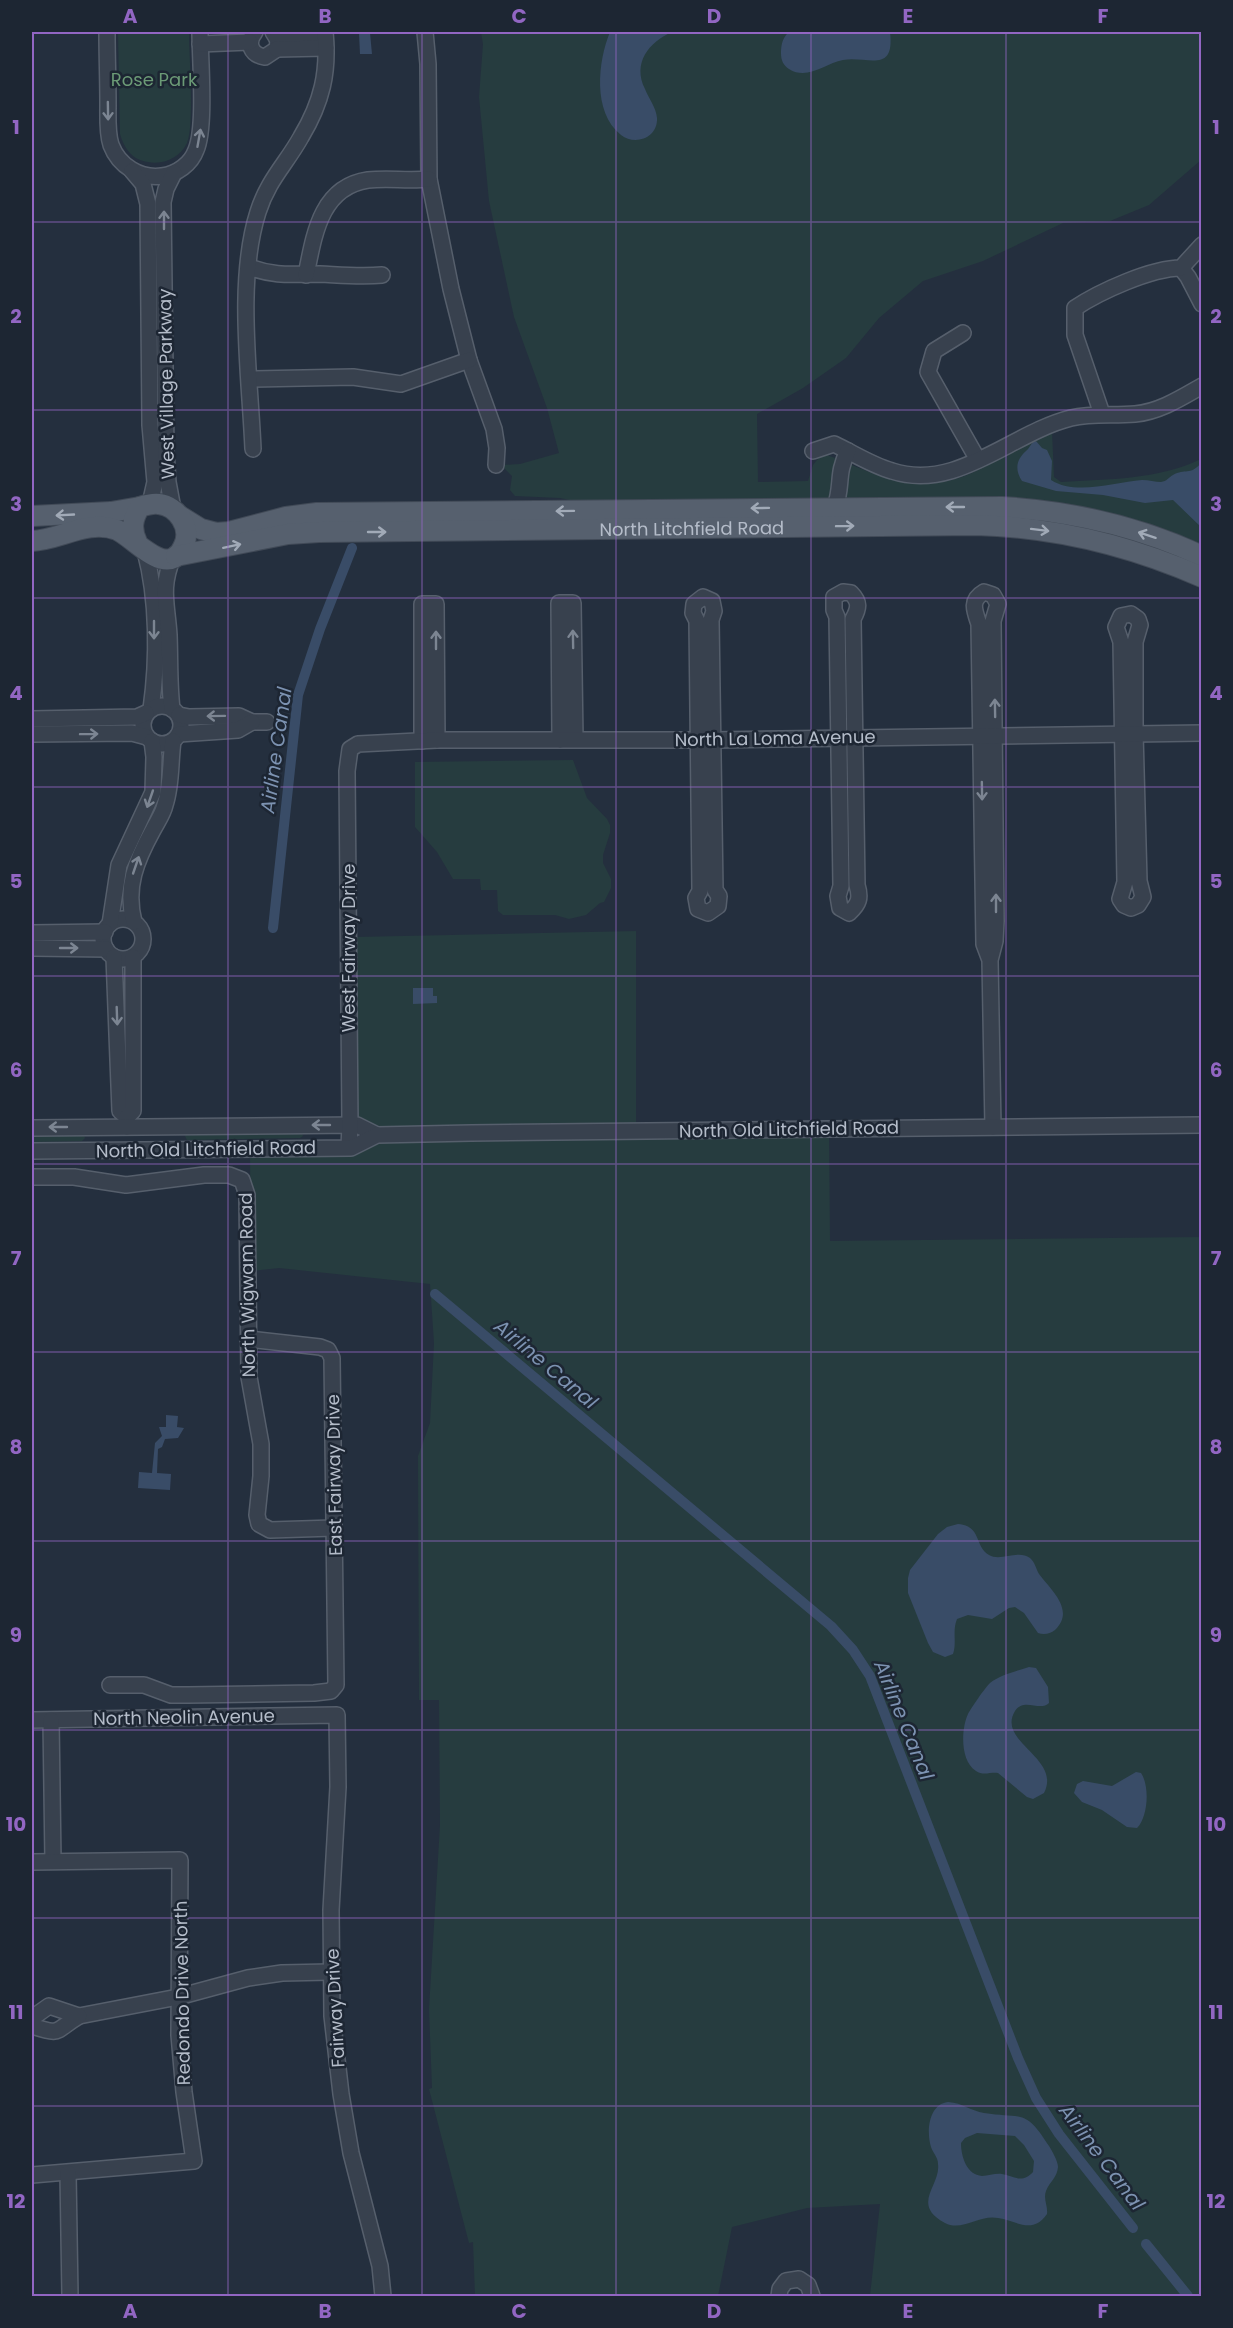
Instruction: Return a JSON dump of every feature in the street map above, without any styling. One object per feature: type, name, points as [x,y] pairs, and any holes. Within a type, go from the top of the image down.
[{"type":"main road","points":[[32,516],[111,512],[158,504],[176,513],[186,530],[186,540],[182,550],[174,557],[157,558],[118,531],[94,526],[32,542]]},
{"type":"main road","points":[[141,547],[133,533],[133,523],[135,514],[145,505]]},
{"type":"main road","name":"North Litchfield Road","points":[[176,513],[201,529],[216,533],[318,523],[835,507],[978,506],[1031,509],[1101,521],[1151,536],[1202,556]]},
{"type":"main road","name":"North Litchfield Road","points":[[318,523],[1002,526],[1057,532],[1102,541],[1154,557],[1202,576]]},
{"type":"main road","name":"North Litchfield Road","points":[[174,557],[287,525]]},
{"type":"street","name":"West Village Parkway","points":[[107,32],[109,137],[112,148],[143,184],[147,194],[156,259],[168,482],[176,513]]},
{"type":"street","points":[[425,32],[428,64],[429,179],[451,290],[469,360],[494,429],[496,465]]},
{"type":"street","points":[[200,38],[252,37],[253,51],[261,57],[270,56],[276,40],[326,39],[322,95],[301,137],[268,185],[256,220],[249,267],[247,358],[254,449]]},
{"type":"street","name":"West Village Parkway","points":[[145,505],[155,482],[150,425],[156,259],[166,189],[174,173],[188,163],[196,150],[201,131],[200,38]]},
{"type":"street","points":[[132,171],[144,176],[174,173]]},
{"type":"street","points":[[306,275],[316,227],[324,209],[336,195],[355,184],[369,180],[429,179]]},
{"type":"street","points":[[1102,414],[1075,335],[1075,308],[1094,296],[1167,268],[1181,268],[1202,245]]},
{"type":"street","points":[[249,267],[281,275],[354,277],[382,275]]},
{"type":"street","points":[[1181,268],[1202,303]]},
{"type":"street","points":[[963,333],[934,351],[928,372],[978,460]]},
{"type":"street","points":[[250,379],[353,377],[401,384],[469,360]]},
{"type":"street","points":[[813,451],[834,444],[893,472],[925,475],[958,471],[1047,425],[1073,418],[1102,414],[1137,414],[1157,409],[1177,401],[1202,386]]},
{"type":"street","points":[[835,507],[839,496],[840,466],[848,451]]},
{"type":"street","points":[[127,1122],[120,1111],[110,953],[103,941],[108,928],[119,865],[153,792],[154,758],[143,725],[149,711],[153,691],[154,607],[150,571],[141,547]]},
{"type":"street","points":[[32,948],[110,953],[121,959],[133,957],[139,952],[144,939],[130,906],[132,878],[138,858],[165,808],[176,737],[181,721],[175,712],[170,687],[169,633],[164,594],[166,574],[174,557]]},
{"type":"street","points":[[846,663],[848,827]]},
{"type":"street","points":[[987,663],[989,839],[996,931],[990,960],[993,1127]]},
{"type":"street","points":[[1128,664],[1131,825]]},
{"type":"street","points":[[705,665],[707,830]]},
{"type":"street","points":[[567,669],[567,739]]},
{"type":"street","points":[[429,671],[430,741]]},
{"type":"street","points":[[32,719],[137,717],[163,706],[189,717],[239,716],[259,722],[238,730],[176,737],[164,744],[132,733],[32,734]]},
{"type":"street","name":"North La Loma Avenue","points":[[350,750],[365,743],[430,741],[706,740],[1202,733]]},
{"type":"street","name":"West Fairway Drive","points":[[349,1147],[347,783],[350,750]]},
{"type":"street","points":[[32,933],[108,928],[122,919],[135,922]]},
{"type":"street","points":[[71,1150],[84,1137],[120,1136],[133,1111],[133,957]]},
{"type":"street","name":"North Old Litchfield Road","points":[[32,1128],[127,1122],[357,1125],[377,1135]]},
{"type":"street","name":"North Old Litchfield Road","points":[[32,1151],[349,1147],[377,1135],[636,1130],[1202,1125]]},
{"type":"street","name":"North Wigwam Road","points":[[32,1177],[74,1177],[126,1185],[204,1175],[229,1175],[240,1178],[245,1184],[247,1195],[250,1390],[261,1443],[261,1476],[256,1511],[258,1521],[264,1528],[273,1530],[334,1528]]},
{"type":"street","name":"East Fairway Drive","points":[[110,1686],[144,1685],[174,1695],[296,1694],[331,1691],[336,1682],[331,1355],[326,1348],[248,1340]]},
{"type":"street","name":"North Neolin Avenue","points":[[32,1720],[337,1715]]},
{"type":"street","name":"Fairway Drive","points":[[337,1715],[338,1787],[331,1910],[332,2016],[341,2094],[361,2196],[380,2266],[383,2296]]},
{"type":"street","points":[[32,1862],[53,1861],[51,1720]]},
{"type":"street","name":"Redondo Drive North","points":[[53,1861],[180,1860],[178,1997],[181,2072],[194,2161],[68,2173]]},
{"type":"street","points":[[32,2026],[47,2032],[55,2032],[79,2016],[178,1997],[248,1978],[282,1973],[330,1972]]},
{"type":"street","points":[[32,2018],[49,2006],[79,2016]]},
{"type":"street","points":[[32,2175],[68,2173],[70,2296]]},
{"type":"street","points":[[779,2296],[780,2289],[786,2282],[799,2279],[808,2284],[812,2296]]},
{"type":"green space","name":"Rose Park","points":[[118,32],[189,32],[191,122],[187,143],[180,153],[170,159],[154,163],[137,159],[126,148],[122,139],[120,134]]},
{"type":"green space","points":[[481,32],[1201,32],[1201,160],[1149,205],[1110,221],[1063,223],[983,261],[923,281],[879,318],[846,358],[803,388],[757,414],[758,482],[808,481],[813,465],[821,455],[827,455],[876,475],[895,480],[932,483],[956,479],[1052,431],[1054,477],[1061,482],[1150,475],[1201,459],[1201,551],[1076,510],[600,506],[560,498],[515,496],[510,490],[512,476],[503,465],[520,464],[559,453],[547,408],[514,317],[489,201],[479,97],[483,44]]},
{"type":"green space","points":[[573,760],[587,798],[610,825],[603,863],[611,879],[611,888],[604,902],[586,915],[569,919],[555,915],[503,915],[498,911],[497,890],[481,890],[480,879],[453,879],[437,852],[415,827],[415,762]]},
{"type":"green space","points":[[636,931],[636,1130],[829,1128],[830,1241],[1201,1237],[1201,2296],[870,2296],[880,2204],[807,2208],[732,2227],[718,2296],[475,2296],[473,2242],[469,2243],[429,2089],[432,2088],[429,2009],[440,1825],[439,1700],[419,1700],[418,1456],[430,1423],[434,1343],[430,1284],[279,1268],[251,1271],[250,1155],[358,1153],[355,937]]},
{"type":"green space","points":[[302,1132],[303,1136],[300,1138],[187,1140],[185,1136],[186,1134]]},
{"type":"green space","points":[[32,1135],[84,1135],[85,1138],[82,1141],[32,1142]]},
{"type":"water","points":[[610,32],[672,32],[656,41],[645,54],[642,62],[641,79],[657,118],[654,131],[639,140],[621,135],[605,113],[600,86],[603,57]]},
{"type":"water","points":[[789,32],[890,32],[890,45],[888,54],[878,60],[843,60],[803,73],[789,69],[782,60],[782,44]]},
{"type":"water","points":[[359,33],[370,33],[372,54],[360,54]]},
{"type":"water","points":[[1036,441],[1047,450],[1052,461],[1051,480],[1072,487],[1096,487],[1142,480],[1161,482],[1177,473],[1190,471],[1201,463],[1201,527],[1173,500],[1145,503],[1103,495],[1056,491],[1022,481],[1017,468],[1019,461]]},
{"type":"water","points":[[413,988],[433,988],[433,996],[437,996],[437,1003],[413,1004]]},
{"type":"water","points":[[166,1415],[178,1416],[177,1427],[184,1428],[178,1438],[165,1439],[162,1447],[158,1449],[157,1473],[171,1474],[170,1490],[138,1488],[139,1472],[152,1473],[155,1443],[162,1436],[159,1427],[166,1427]]},
{"type":"water","points":[[958,1524],[971,1528],[981,1547],[989,1555],[999,1557],[1020,1555],[1032,1560],[1062,1607],[1061,1622],[1055,1630],[1047,1634],[1038,1633],[1024,1613],[1015,1607],[1009,1608],[992,1619],[968,1615],[957,1619],[953,1654],[945,1657],[933,1652],[908,1593],[908,1578],[910,1570],[938,1534],[947,1527]]},
{"type":"water","points":[[1029,1667],[1036,1668],[1048,1687],[1049,1703],[1041,1706],[1023,1705],[1019,1707],[1015,1711],[1012,1722],[1014,1732],[1038,1760],[1047,1781],[1044,1793],[1033,1799],[1027,1797],[998,1773],[984,1774],[976,1771],[967,1760],[963,1744],[968,1714],[987,1686],[998,1678]]},
{"type":"water","points":[[1136,1772],[1141,1773],[1147,1793],[1144,1817],[1137,1828],[1127,1827],[1102,1810],[1082,1802],[1074,1793],[1077,1784],[1083,1781],[1112,1786]]},
{"type":"water","points":[[948,2102],[984,2113],[1022,2118],[1028,2120],[1041,2134],[1052,2151],[1058,2167],[1046,2191],[1047,2214],[1041,2220],[1036,2224],[1024,2225],[991,2217],[951,2225],[935,2216],[928,2202],[938,2172],[938,2164],[931,2147],[929,2126],[933,2113],[942,2104]],"holes":[[[977,2133],[1015,2136],[1034,2161],[1033,2172],[1029,2176],[1025,2178],[999,2174],[982,2176],[969,2169],[962,2154],[961,2143],[965,2138]]]},
{"type":"waterway","name":"Airline Canal","points":[[273,928],[298,695],[320,629],[352,548]]},
{"type":"waterway","name":"Airline Canal","points":[[435,1294],[831,1626],[853,1650],[870,1676],[1018,2058],[1036,2098],[1059,2134],[1133,2228]]},
{"type":"waterway","name":"Airline Canal","points":[[1146,2244],[1188,2296]]}]
